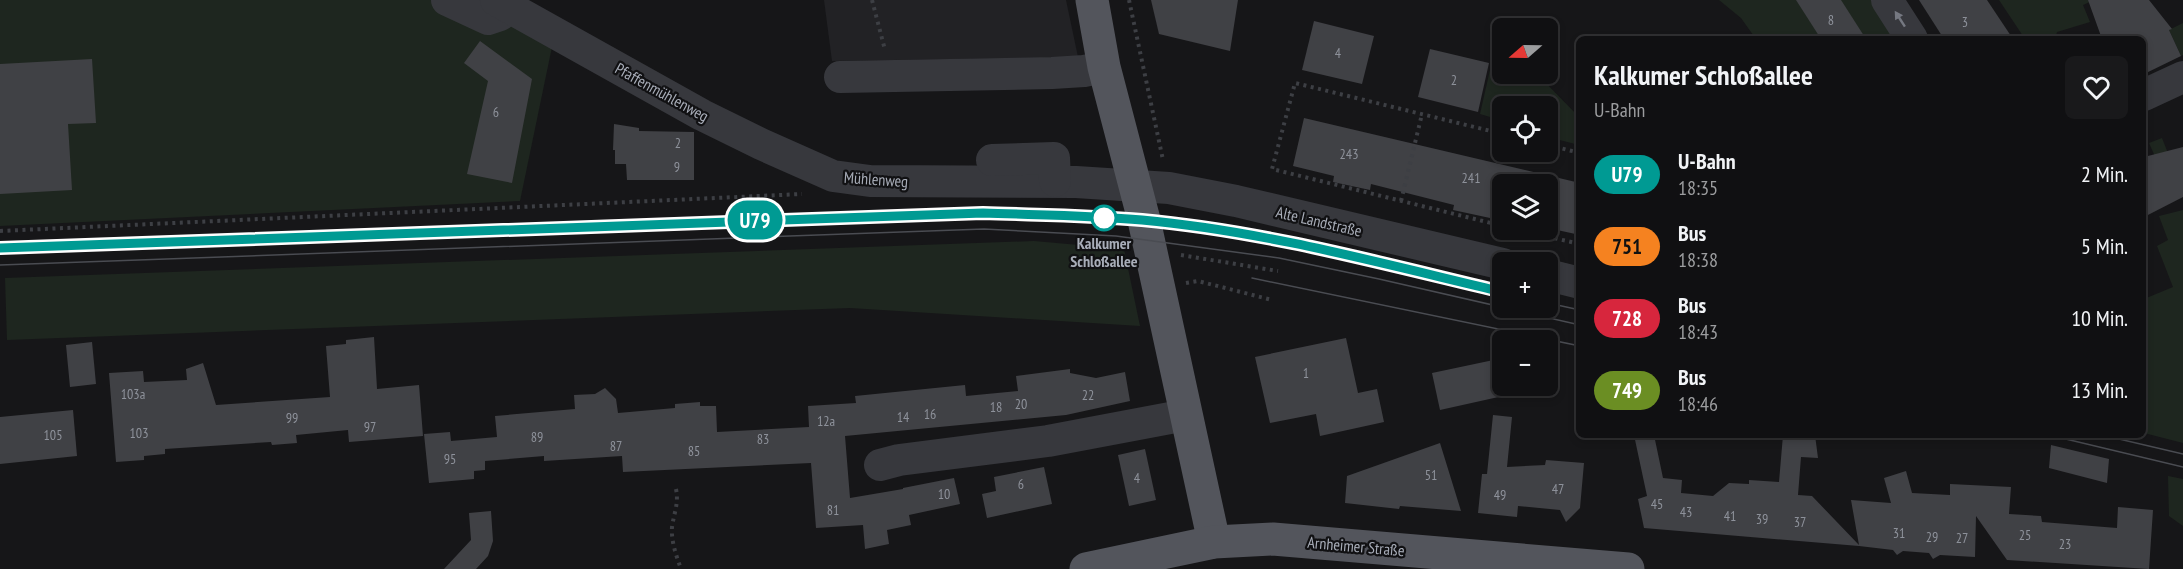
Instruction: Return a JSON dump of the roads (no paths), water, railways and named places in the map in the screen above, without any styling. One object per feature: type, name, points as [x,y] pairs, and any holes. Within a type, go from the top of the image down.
[{"type":"main road","points":[[1092,0],[1104,67],[1150,250],[1214,542]]},
{"type":"main road","name":"Arnheimer Straße","points":[[1086,569],[1214,542],[1274,539],[1628,569]]},
{"type":"street","points":[[447,0],[488,19],[500,15],[502,4]]},
{"type":"street","points":[[1887,0],[1910,36]]},
{"type":"street","name":"Pfaffenmühlenweg","points":[[502,4],[702,115],[833,176]]},
{"type":"street","points":[[840,77],[1062,72],[1104,67]]},
{"type":"street","points":[[2146,93],[2183,77]]},
{"type":"street","points":[[992,159],[1054,158],[1055,181]]},
{"type":"street","name":"Mühlenweg","points":[[833,176],[854,180],[1055,181],[1134,184]]},
{"type":"street","name":"Alte Landstraße","points":[[1134,184],[1169,188],[1236,201],[1492,261]]},
{"type":"street","points":[[1558,278],[1576,282]]},
{"type":"street","points":[[880,465],[899,460],[1048,441],[1186,415]]},
{"type":"tram line","points":[[0,248],[983,213],[1122,218],[1188,225],[1324,249],[1492,289]]},
{"type":"tram line","points":[[0,265],[984,229],[1116,236],[1279,258],[1576,324]]},
{"type":"tram line","points":[[1252,278],[1576,345]]},
{"type":"tram line","points":[[1558,305],[1576,309]]},
{"type":"tram line","points":[[2062,438],[2183,467]]},
{"type":"tram line","points":[[2115,438],[2183,454]]},
{"type":"metro line","name":"U79","points":[[0,248],[983,213],[1143,220],[1215,230],[1283,241],[1492,289]]},
{"type":"place","name":"Kalkumer Schloßallee","points":[[1104,218]]}]
